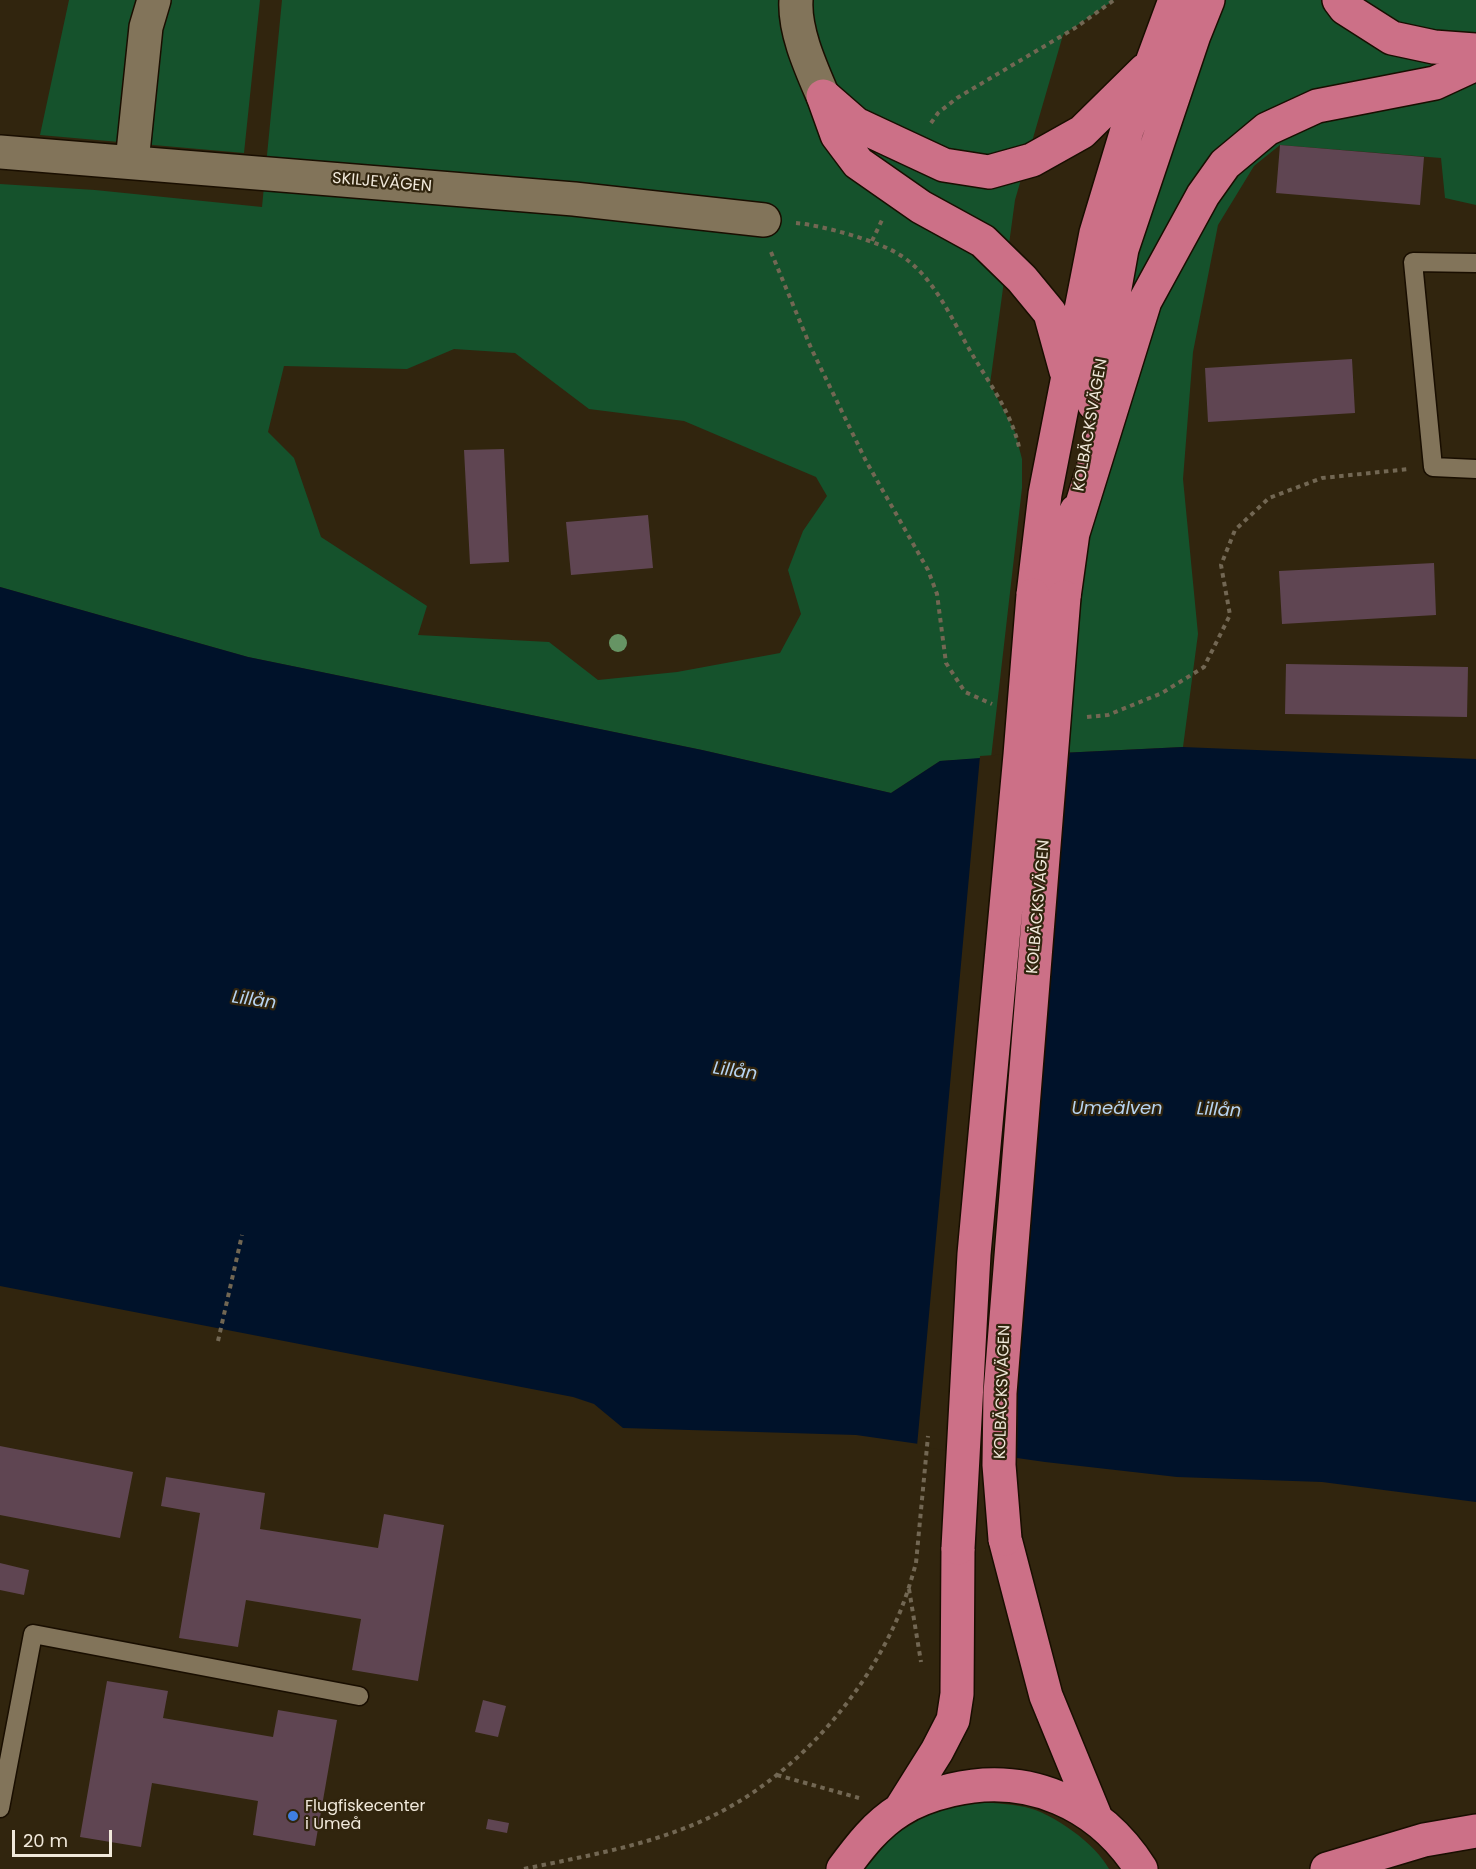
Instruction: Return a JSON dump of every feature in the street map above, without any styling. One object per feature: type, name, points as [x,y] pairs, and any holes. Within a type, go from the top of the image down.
[{"type":"highway","name":"KOLBÄCKSVÄGEN","points":[[1096,1818],[1046,1696],[1005,1539],[999,1466],[1000,1393],[1048,596],[1045,494],[1096,232],[1125,136],[1175,0]]},
{"type":"highway","name":"KOLBÄCKSVÄGEN","points":[[900,1810],[937,1751],[953,1720],[957,1694],[957,1548],[974,1254],[1020,755],[1048,596],[1073,533],[1083,459],[1122,249],[1194,35],[1208,0]]},
{"type":"highway","points":[[1339,0],[1345,8],[1392,38],[1434,47],[1476,50]]},
{"type":"highway","points":[[823,96],[856,124],[934,161],[944,165],[989,172],[1032,160],[1082,132],[1150,64]]},
{"type":"highway","points":[[1073,533],[1145,301],[1198,204],[1224,164],[1267,129],[1317,106],[1435,83],[1476,64]]},
{"type":"highway","points":[[823,96],[837,135],[858,163],[921,207],[983,241],[1022,279],[1050,313],[1068,379]]},
{"type":"highway","points":[[843,1869],[867,1837],[900,1810],[932,1794],[975,1784],[1020,1786],[1059,1797],[1096,1818],[1115,1835],[1141,1869]]},
{"type":"highway","points":[[1326,1869],[1424,1840],[1476,1831]]},
{"type":"street","points":[[132,162],[146,27],[154,0]]},
{"type":"street","points":[[796,0],[795,10],[806,55],[823,96]]},
{"type":"street","name":"SKILJEVÄGEN","points":[[0,152],[574,199],[764,220]]},
{"type":"lane","points":[[1476,263],[1413,262],[1433,466],[1476,469]]},
{"type":"lane","points":[[0,1808],[33,1634],[359,1696]]},
{"type":"path","points":[[957,98],[1075,28],[1114,0]]},
{"type":"path","points":[[764,220],[800,223],[872,242],[901,255],[924,277],[940,300],[996,393],[1015,432],[1020,450]]},
{"type":"path","points":[[218,1341],[242,1235]]},
{"type":"path","points":[[524,1869],[632,1846],[677,1831],[705,1820],[742,1800],[776,1775],[819,1737],[851,1696],[893,1628],[916,1563]]},
{"type":"path","points":[[776,1775],[900,1810]]},
{"type":"green space","points":[[69,0],[260,0],[244,153],[40,135]]},
{"type":"green space","points":[[282,0],[1114,0],[1063,35],[1015,200],[990,384],[1015,432],[1022,459],[1022,488],[991,758],[940,761],[891,793],[702,750],[248,657],[0,587],[0,184],[95,190],[262,207]],"holes":[[[454,349],[515,353],[589,409],[684,421],[816,477],[827,496],[803,531],[788,570],[801,614],[780,653],[677,672],[598,680],[549,642],[418,635],[427,606],[321,537],[294,458],[268,432],[284,366],[407,369]]]},
{"type":"green space","points":[[1208,0],[1476,0],[1476,205],[1445,198],[1441,158],[1280,145],[1254,166],[1218,225],[1193,352],[1183,479],[1198,634],[1183,747],[1020,755],[1079,598],[1111,313]]},
{"type":"green space","points":[[979,1802],[1025,1807],[1048,1816],[1084,1840],[1103,1859],[1109,1869],[865,1869],[891,1837],[932,1812]]},
{"type":"water","name":"Umeälven","points":[[0,587],[248,657],[702,750],[891,793],[940,761],[1020,755],[1183,747],[1476,759],[1476,1502],[1322,1482],[1177,1477],[1045,1462],[856,1435],[623,1428],[594,1404],[573,1397],[0,1286]]},
{"type":"pier","points":[[1070,750],[1057,866],[1018,1371],[1017,1461],[917,1446],[980,756]]},
{"type":"building","points":[[1280,145],[1424,157],[1420,205],[1276,193]]},
{"type":"building","points":[[1352,359],[1355,413],[1208,422],[1205,368]]},
{"type":"building","points":[[504,449],[509,562],[470,564],[464,450]]},
{"type":"building","points":[[648,515],[653,568],[571,575],[566,522]]},
{"type":"building","points":[[1434,563],[1436,615],[1282,624],[1279,571]]},
{"type":"building","points":[[1286,664],[1468,667],[1467,717],[1285,714]]},
{"type":"building","points":[[0,1446],[133,1472],[120,1538],[0,1515]]},
{"type":"building","points":[[166,1477],[265,1493],[260,1529],[378,1548],[384,1514],[444,1525],[418,1681],[352,1670],[361,1619],[246,1600],[238,1647],[179,1638],[200,1513],[161,1506]]},
{"type":"building","points":[[0,1563],[29,1570],[24,1595],[0,1590]]},
{"type":"building","points":[[107,1681],[168,1691],[163,1718],[273,1737],[278,1710],[337,1720],[315,1846],[253,1835],[258,1801],[152,1783],[141,1847],[80,1837]]},
{"type":"building","points":[[483,1700],[506,1706],[498,1737],[475,1732]]},
{"type":"building","points":[[488,1819],[509,1823],[507,1833],[486,1829]]},
{"type":"place","name":"Flugfiskecenter i Umeå","points":[[293,1816]]},
{"type":"water label","name":"Lillån","points":[[254,1001]]},
{"type":"water label","name":"Lillån","points":[[735,1072]]},
{"type":"water label","name":"Lillån","points":[[1219,1111]]}]
